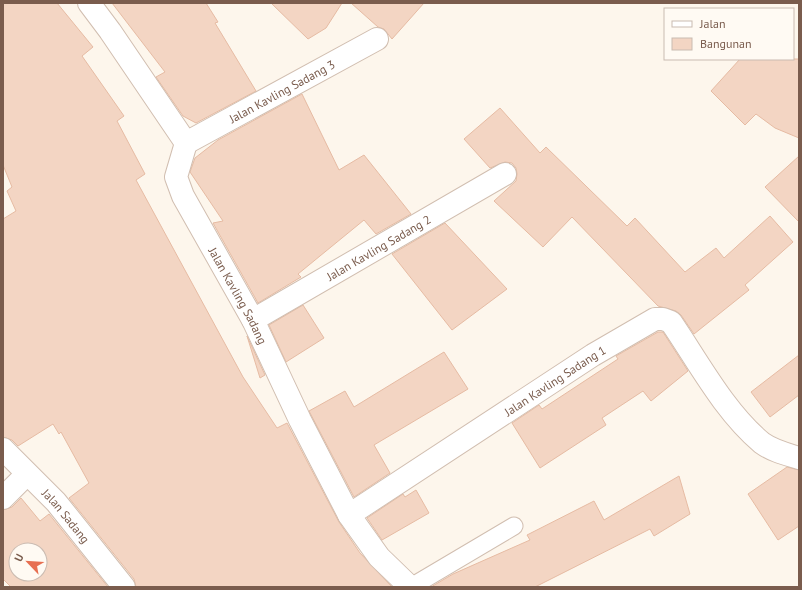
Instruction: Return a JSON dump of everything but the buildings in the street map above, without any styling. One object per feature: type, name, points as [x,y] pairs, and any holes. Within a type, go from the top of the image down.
[{"type":"street","points":[[89,3],[110,31],[186,143]]},
{"type":"street","name":"Jalan Kavling Sadang 3","points":[[186,143],[377,39]]},
{"type":"street","name":"Jalan Kavling Sadang","points":[[186,143],[176,177],[183,196],[253,320],[300,420],[349,515],[379,557],[410,587]]},
{"type":"street","name":"Jalan Kavling Sadang 2","points":[[253,320],[505,174]]},
{"type":"street","name":"Jalan Kavling Sadang 1","points":[[349,515],[592,356],[655,319],[664,319],[671,322],[733,414],[763,444],[784,454],[799,458]]},
{"type":"street","name":"Jalan Sadang","points":[[3,449],[56,502],[124,587]]},
{"type":"street","points":[[3,498],[27,474]]},
{"type":"lane","points":[[410,587],[514,526]]}]
